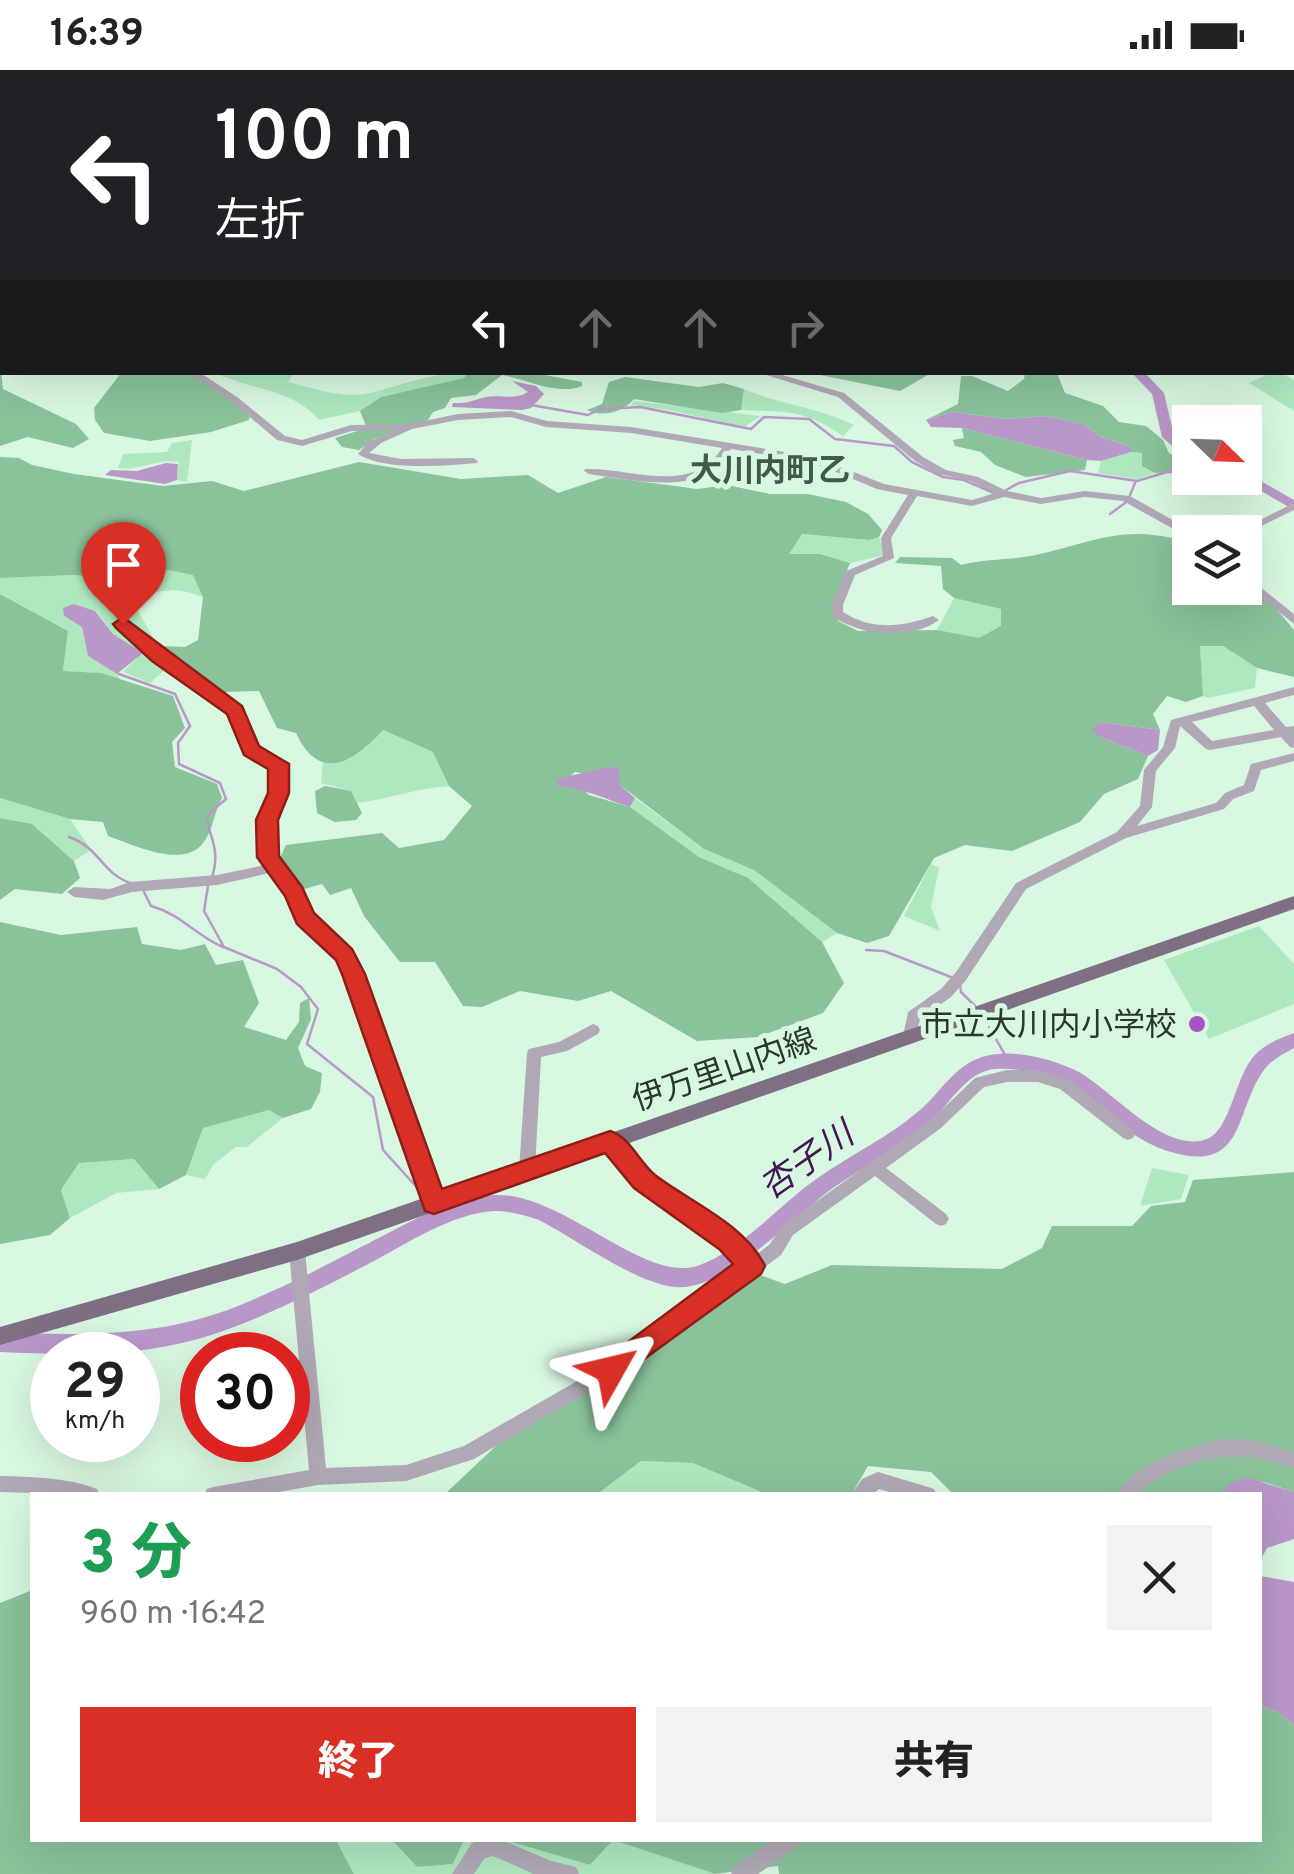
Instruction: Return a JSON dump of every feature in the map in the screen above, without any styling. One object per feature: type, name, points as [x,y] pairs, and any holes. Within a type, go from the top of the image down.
[{"type":"main road","name":"伊万里山内線","points":[[0,1336],[297,1251],[1294,902]]},
{"type":"street","points":[[196,375],[234,398],[281,438],[290,441],[316,441],[351,428],[409,427],[458,417],[511,414],[546,424],[631,430],[824,462],[867,483],[914,492],[983,503],[1004,494]]},
{"type":"street","points":[[771,375],[841,395],[942,472],[974,480],[1004,494],[1052,502],[1085,494],[1126,498],[1172,524]]},
{"type":"street","points":[[409,427],[375,441],[363,454],[406,462],[438,458],[472,461]]},
{"type":"street","points":[[589,471],[677,481],[718,462],[727,448]]},
{"type":"street","points":[[914,492],[886,538],[889,558],[850,573],[837,606],[838,614],[862,628],[920,627],[933,620]]},
{"type":"street","points":[[1262,522],[1290,508]]},
{"type":"street","points":[[1262,593],[1294,620]]},
{"type":"street","points":[[123,624],[159,656],[235,711],[251,750],[262,760],[279,764],[278,793],[267,820],[272,868],[294,893],[305,918],[344,955],[354,974],[434,1203]]},
{"type":"street","points":[[1122,835],[1146,807],[1150,770],[1170,748],[1175,723],[1294,690]]},
{"type":"street","points":[[1256,702],[1289,731],[1294,744]]},
{"type":"street","points":[[1182,720],[1210,746],[1289,731]]},
{"type":"street","points":[[910,1036],[913,1016],[961,976],[1021,886],[1122,835],[1220,806],[1229,796],[1250,788],[1255,767],[1294,758]]},
{"type":"street","points":[[74,892],[90,896],[122,892],[130,887],[211,881],[272,868]]},
{"type":"street","points":[[527,1170],[534,1053],[562,1047],[593,1030]]},
{"type":"street","points":[[236,1492],[312,1482],[318,1477],[406,1473],[468,1454],[611,1370],[775,1250],[788,1230],[936,1124],[980,1082],[1007,1076],[1038,1076],[1066,1084],[1128,1134]]},
{"type":"street","points":[[610,1141],[643,1180],[728,1240],[752,1266]]},
{"type":"street","points":[[875,1168],[940,1220]]},
{"type":"street","points":[[297,1251],[318,1477]]},
{"type":"street","points":[[1127,1492],[1150,1473],[1217,1448],[1264,1450],[1294,1460]]},
{"type":"street","points":[[862,1492],[878,1480],[918,1492]]},
{"type":"street","points":[[0,1484],[77,1492]]},
{"type":"street","points":[[740,1874],[787,1842]]},
{"type":"street","points":[[462,1874],[478,1850],[493,1846],[550,1871],[570,1874]]},
{"type":"green space","points":[[0,375],[3,389],[76,424],[89,439],[73,448],[28,437],[0,446]]},
{"type":"green space","points":[[119,375],[193,375],[250,413],[249,420],[211,432],[150,441],[104,433],[95,420],[94,408]]},
{"type":"green space","points":[[220,375],[293,375],[288,382],[353,395],[431,377],[467,375],[381,397],[360,411],[319,420],[284,396]]},
{"type":"green space","points":[[502,375],[476,395],[451,398],[445,408],[433,412],[428,420],[374,439],[359,450],[342,447],[335,438],[367,428],[360,411],[381,397],[464,378]]},
{"type":"green space","points":[[502,375],[545,375],[582,382],[582,386],[572,389]]},
{"type":"green space","points":[[820,375],[928,375],[900,391]]},
{"type":"green space","points":[[1025,375],[1058,375],[1065,393],[1103,406],[1119,422],[1146,426],[1163,440],[1172,455],[1172,472],[1155,473],[1142,466],[1142,453],[1131,452],[1131,447],[1101,437],[1083,424],[1046,416],[1005,419],[952,412],[926,420],[958,404],[961,376],[972,376],[1008,391]]},
{"type":"green space","points":[[1266,375],[1285,375],[1294,380],[1294,411],[1249,383]]},
{"type":"green space","points":[[625,377],[699,387],[723,383],[744,389],[741,410],[722,413],[634,399],[612,412],[587,410],[602,404],[609,382]]},
{"type":"green space","points":[[744,389],[854,425],[843,436],[806,416],[741,410]]},
{"type":"green space","points":[[634,401],[761,416],[744,427],[631,405]]},
{"type":"green space","points":[[962,428],[1087,460],[1085,470],[1026,477],[995,465],[981,452],[955,446],[953,440],[964,438]]},
{"type":"green space","points":[[192,440],[187,482],[177,480],[179,462],[118,468],[123,454],[167,452],[172,443]]},
{"type":"green space","points":[[1131,452],[1142,453],[1142,466],[1155,473],[1137,479],[1098,473],[1101,461]]},
{"type":"green space","points":[[0,457],[19,458],[32,465],[74,474],[163,486],[212,481],[244,491],[359,462],[461,479],[528,475],[558,493],[606,477],[698,489],[727,485],[770,494],[808,494],[846,502],[868,514],[882,530],[879,537],[869,540],[802,534],[789,554],[820,554],[850,563],[832,606],[838,621],[858,631],[937,630],[979,638],[1001,626],[1001,609],[954,598],[943,589],[941,566],[895,563],[900,557],[952,558],[961,565],[1031,556],[1109,537],[1145,534],[1172,538],[1172,605],[1262,605],[1262,597],[1274,606],[1294,630],[1294,677],[1257,668],[1223,646],[1200,646],[1203,696],[1186,702],[1167,696],[1153,714],[1160,730],[1101,722],[1098,736],[1148,756],[1138,779],[1104,794],[1080,822],[1012,851],[965,845],[934,858],[889,936],[867,943],[837,933],[754,870],[704,849],[620,785],[609,767],[588,774],[575,772],[559,786],[582,788],[589,795],[630,807],[699,857],[748,878],[822,942],[844,983],[823,1013],[758,1037],[697,1041],[611,991],[578,1001],[520,991],[482,1007],[463,1006],[435,962],[400,962],[364,916],[351,888],[330,895],[322,884],[301,890],[277,864],[286,845],[382,833],[399,848],[444,840],[472,806],[449,786],[433,752],[383,730],[349,758],[326,763],[305,749],[296,733],[277,728],[259,691],[222,692],[162,653],[161,646],[185,647],[198,640],[203,597],[193,575],[168,570],[129,581],[74,575],[0,578]]},
{"type":"green space","points":[[801,534],[869,540],[879,537],[885,555],[850,563],[820,554],[789,555],[791,545]]},
{"type":"green space","points":[[168,570],[194,575],[203,597],[167,590],[134,604],[162,653],[145,654],[167,668],[150,683],[123,672],[142,653],[113,634],[96,611],[64,616],[82,627],[88,656],[117,674],[121,681],[101,673],[63,671],[68,631],[0,594],[0,578],[74,575],[129,581]]},
{"type":"green space","points":[[0,594],[68,631],[63,671],[101,673],[173,696],[185,728],[172,742],[175,767],[217,784],[222,798],[200,847],[189,853],[162,854],[108,836],[103,822],[70,819],[0,798]]},
{"type":"green space","points":[[954,598],[1001,609],[1001,626],[979,639],[937,630]]},
{"type":"green space","points":[[1200,646],[1223,646],[1257,668],[1255,688],[1203,696]]},
{"type":"green space","points":[[383,730],[433,752],[449,786],[357,803],[351,791],[321,783],[323,762],[350,758]]},
{"type":"green space","points":[[325,786],[351,791],[362,813],[356,820],[335,822],[317,813],[315,791]]},
{"type":"green space","points":[[0,798],[70,819],[91,850],[74,861],[32,824],[0,818]]},
{"type":"green space","points":[[635,798],[704,849],[754,870],[837,933],[822,942],[749,879],[699,857],[630,807]]},
{"type":"green space","points":[[0,818],[32,824],[74,861],[80,878],[62,894],[15,889],[0,900]]},
{"type":"green space","points":[[931,864],[939,868],[931,907],[940,931],[904,916]]},
{"type":"green space","points":[[0,922],[61,935],[137,927],[142,944],[181,950],[205,944],[216,965],[243,960],[259,1003],[244,1027],[286,1040],[299,1022],[300,1003],[309,998],[311,1019],[298,1048],[305,1066],[322,1073],[320,1092],[311,1109],[283,1118],[269,1110],[203,1128],[186,1175],[159,1189],[134,1159],[79,1163],[61,1190],[70,1218],[50,1235],[0,1244]]},
{"type":"green space","points":[[1259,926],[1294,964],[1294,1004],[1209,1039],[1164,960]]},
{"type":"green space","points":[[269,1109],[283,1118],[247,1147],[236,1147],[214,1164],[205,1179],[186,1175],[203,1128]]},
{"type":"green space","points":[[134,1159],[159,1189],[116,1193],[70,1218],[61,1190],[79,1163]]},
{"type":"green space","points":[[1152,1168],[1189,1175],[1181,1199],[1140,1206]]},
{"type":"green space","points":[[1294,1172],[1294,1492],[1245,1480],[1221,1492],[951,1492],[931,1472],[868,1466],[853,1492],[762,1492],[693,1463],[641,1461],[600,1492],[447,1492],[500,1442],[754,1273],[785,1284],[832,1265],[1002,1269],[1042,1248],[1052,1226],[1132,1226],[1151,1206],[1185,1202],[1193,1180]]},
{"type":"green space","points":[[641,1461],[693,1463],[762,1492],[600,1492]]},
{"type":"green space","points":[[30,1591],[30,1842],[337,1842],[354,1874],[0,1874],[0,1603]]},
{"type":"green space","points":[[1262,1707],[1277,1711],[1294,1725],[1294,1874],[779,1874],[778,1866],[715,1874],[619,1842],[1262,1842]]},
{"type":"green space","points":[[337,1842],[394,1842],[417,1867],[453,1864],[463,1842],[512,1842],[590,1865],[611,1842],[619,1842],[715,1874],[354,1874]]},
{"type":"green space","points":[[394,1842],[463,1842],[453,1864],[417,1867]]},
{"type":"green space","points":[[512,1842],[611,1842],[590,1865]]},
{"type":"shaded area","points":[[512,381],[536,386],[544,394],[531,408],[522,410],[452,407],[453,403],[528,392]]},
{"type":"shaded area","points":[[952,412],[1005,419],[1046,416],[1083,424],[1101,437],[1131,447],[1131,452],[1101,461],[1087,460],[962,428],[931,427],[926,420]]},
{"type":"shaded area","points":[[166,463],[178,464],[177,480],[165,484],[105,475],[111,470],[137,471]]},
{"type":"shaded area","points":[[74,604],[95,611],[113,634],[143,653],[117,674],[88,656],[82,627],[64,616],[63,608]]},
{"type":"shaded area","points":[[1101,722],[1160,730],[1158,750],[1148,756],[1098,736],[1092,729]]},
{"type":"shaded area","points":[[618,768],[620,785],[635,798],[630,807],[558,786],[556,779]]},
{"type":"shaded area","points":[[1249,1478],[1294,1492],[1294,1539],[1267,1548],[1262,1557],[1262,1492],[1221,1492],[1233,1481]]},
{"type":"shaded area","points":[[1262,1576],[1294,1582],[1294,1725],[1277,1711],[1262,1707]]},
{"type":"waterway","points":[[1140,375],[1158,393],[1172,441]]},
{"type":"waterway","points":[[531,405],[588,415],[600,409],[640,407],[751,429],[764,417],[809,419],[835,439],[894,446],[912,462],[943,477],[964,480],[994,493]]},
{"type":"waterway","points":[[1006,490],[1019,483],[1070,471],[1137,481],[1172,472]]},
{"type":"waterway","points":[[1130,495],[1135,483]]},
{"type":"waterway","points":[[1262,486],[1294,506]]},
{"type":"waterway","points":[[1110,514],[1125,503]]},
{"type":"waterway","points":[[119,674],[175,694],[190,726],[178,743],[179,764],[220,783],[226,799],[207,820],[215,857],[211,879]]},
{"type":"waterway","points":[[69,837],[88,848],[122,880],[133,884]]},
{"type":"waterway","points":[[208,886],[204,911],[224,947],[277,969],[301,987],[318,1009],[307,1044],[373,1097],[383,1150],[423,1194]]},
{"type":"waterway","points":[[144,892],[151,906],[223,947]]},
{"type":"waterway","points":[[866,950],[884,951],[951,977]]},
{"type":"waterway","points":[[960,985],[961,992],[975,1006]]},
{"type":"waterway","points":[[989,1027],[1009,1062]]},
{"type":"waterway","name":"杏子川","points":[[0,1342],[114,1343],[181,1334],[266,1304],[437,1219],[494,1203],[519,1205],[545,1214],[652,1271],[675,1278],[695,1276],[728,1259],[824,1184],[913,1126],[977,1066],[1000,1061],[1049,1068],[1088,1087],[1153,1137],[1196,1149],[1212,1146],[1223,1138],[1257,1065],[1269,1053],[1294,1040]]},
{"type":"place","name":"市立大川内小学校","points":[[1197,1024]]},
{"type":"district","name":"大川内町乙","points":[[770,470]]},
{"type":"route","points":[[123,624],[143,644],[235,711],[251,750],[262,760],[279,764],[278,793],[267,820],[268,857],[272,868],[294,893],[305,918],[344,955],[354,974],[434,1203],[610,1141],[643,1180],[728,1240],[752,1266],[611,1370]]}]
